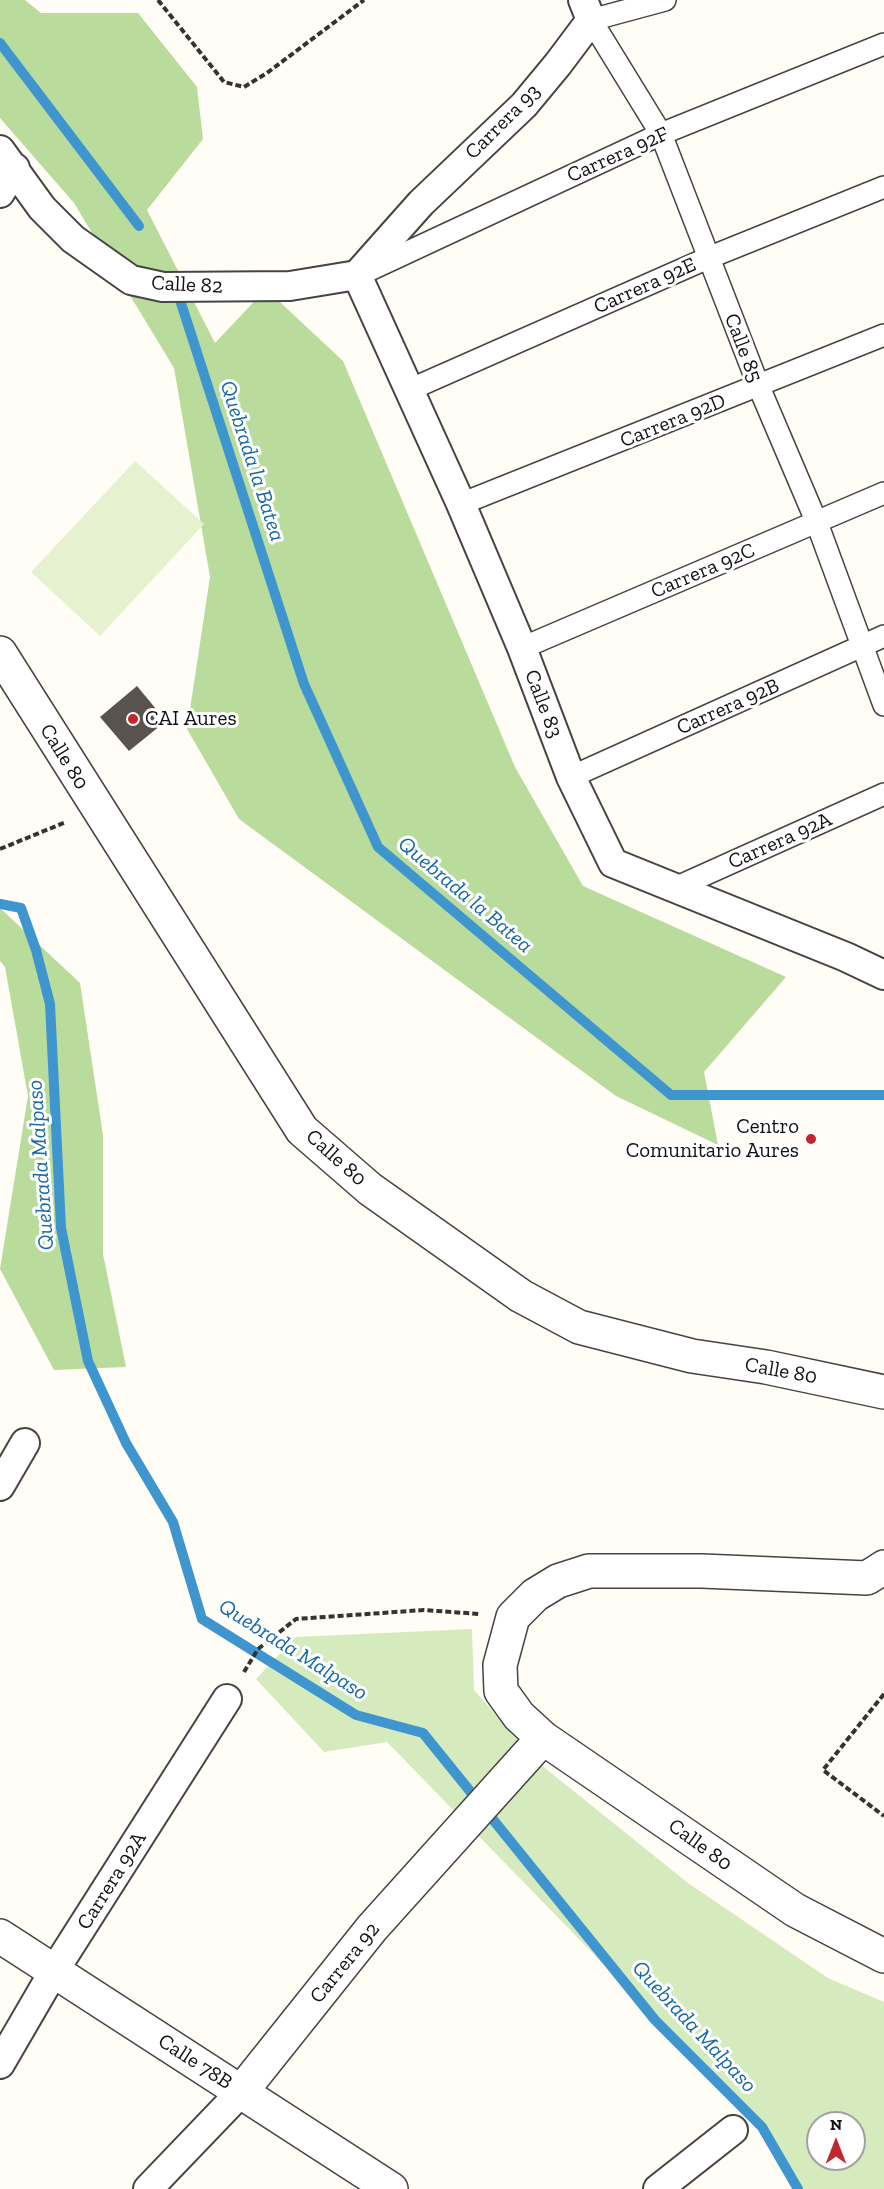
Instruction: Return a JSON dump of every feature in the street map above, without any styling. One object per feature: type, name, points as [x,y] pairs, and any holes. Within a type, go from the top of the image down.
[{"type":"street","points":[[587,10],[666,0]]},
{"type":"street","name":"Calle 85","points":[[587,10],[661,135],[759,387],[817,523],[884,705]]},
{"type":"street","name":"Carrera 93","points":[[357,275],[421,203],[524,105],[587,10]]},
{"type":"street","name":"Carrera 92F","points":[[357,275],[661,135],[884,44]]},
{"type":"street","points":[[0,193],[8,159]]},
{"type":"street","name":"Calle 82","points":[[8,159],[42,208],[73,239],[131,280],[163,287],[290,286],[357,275]]},
{"type":"street","name":"Carrera 92E","points":[[409,390],[708,258],[884,187]]},
{"type":"street","name":"Calle 83","points":[[357,275],[461,504],[522,648],[571,777],[613,863],[846,957],[884,975]]},
{"type":"street","name":"Carrera 92D","points":[[461,504],[759,387],[884,335]]},
{"type":"street","name":"Carrera 92C","points":[[522,648],[884,493]]},
{"type":"street","name":"Carrera 92B","points":[[571,777],[884,636]]},
{"type":"street","name":"Calle 80","points":[[0,652],[97,809],[302,1130],[370,1189],[521,1296],[579,1327],[692,1356],[776,1369],[884,1392]]},
{"type":"street","name":"Carrera 92A","points":[[675,888],[884,794]]},
{"type":"street","points":[[0,1486],[25,1443]]},
{"type":"street","name":"Calle 80","points":[[884,1567],[867,1578],[702,1571],[589,1571],[558,1581],[535,1595],[513,1617],[500,1665],[501,1691],[519,1716],[543,1738],[795,1910],[884,1956]]},
{"type":"street","name":"Carrera 92A","points":[[0,2064],[54,1971],[227,1699]]},
{"type":"street","name":"Carrera 92","points":[[148,2189],[241,2092],[372,1928],[543,1738]]},
{"type":"street","name":"Calle 78B","points":[[0,1936],[391,2189]]},
{"type":"street","points":[[658,2189],[733,2130]]},
{"type":"path","points":[[158,0],[224,82],[244,87],[267,73],[364,0]]},
{"type":"path","points":[[0,849],[97,809]]},
{"type":"path","points":[[227,1699],[258,1649],[296,1619],[424,1610],[513,1617]]},
{"type":"path","points":[[884,1694],[823,1770],[884,1816]]},
{"type":"green space","points":[[0,0],[25,0],[41,13],[138,13],[197,87],[203,139],[147,210],[215,343],[266,289],[343,361],[515,767],[583,886],[786,977],[704,1072],[718,1145],[616,1096],[239,819],[187,729],[210,577],[174,368],[74,203],[0,118]]},
{"type":"green space","points":[[135,461],[204,524],[100,636],[31,572]]},
{"type":"green space","points":[[0,908],[80,983],[103,1135],[103,1254],[126,1367],[54,1370],[0,1269],[28,1096],[5,967],[0,961]]},
{"type":"green space","points":[[472,1629],[474,1690],[535,1760],[688,1883],[828,1978],[884,2002],[884,2189],[798,2189],[762,2127],[387,1742],[324,1752],[256,1679],[296,1637]]},
{"type":"building","name":"CAI Aures","points":[[137,686],[166,721],[129,751],[100,717]]},
{"type":"waterway","name":"Quebrada la Batea","points":[[0,43],[139,226]]},
{"type":"waterway","name":"Quebrada la Batea","points":[[180,300],[304,684],[378,847],[671,1095],[884,1095]]},
{"type":"waterway","name":"Quebrada Malpaso","points":[[0,904],[21,908],[36,950],[50,1004],[61,1228],[88,1361],[126,1443],[173,1522],[202,1619],[356,1715],[423,1733],[655,2020],[762,2127],[798,2189]]},
{"type":"place","name":"CAI Aures","points":[[133,719]]},
{"type":"place","name":"Centro Comunitario Aures","points":[[811,1139]]}]
